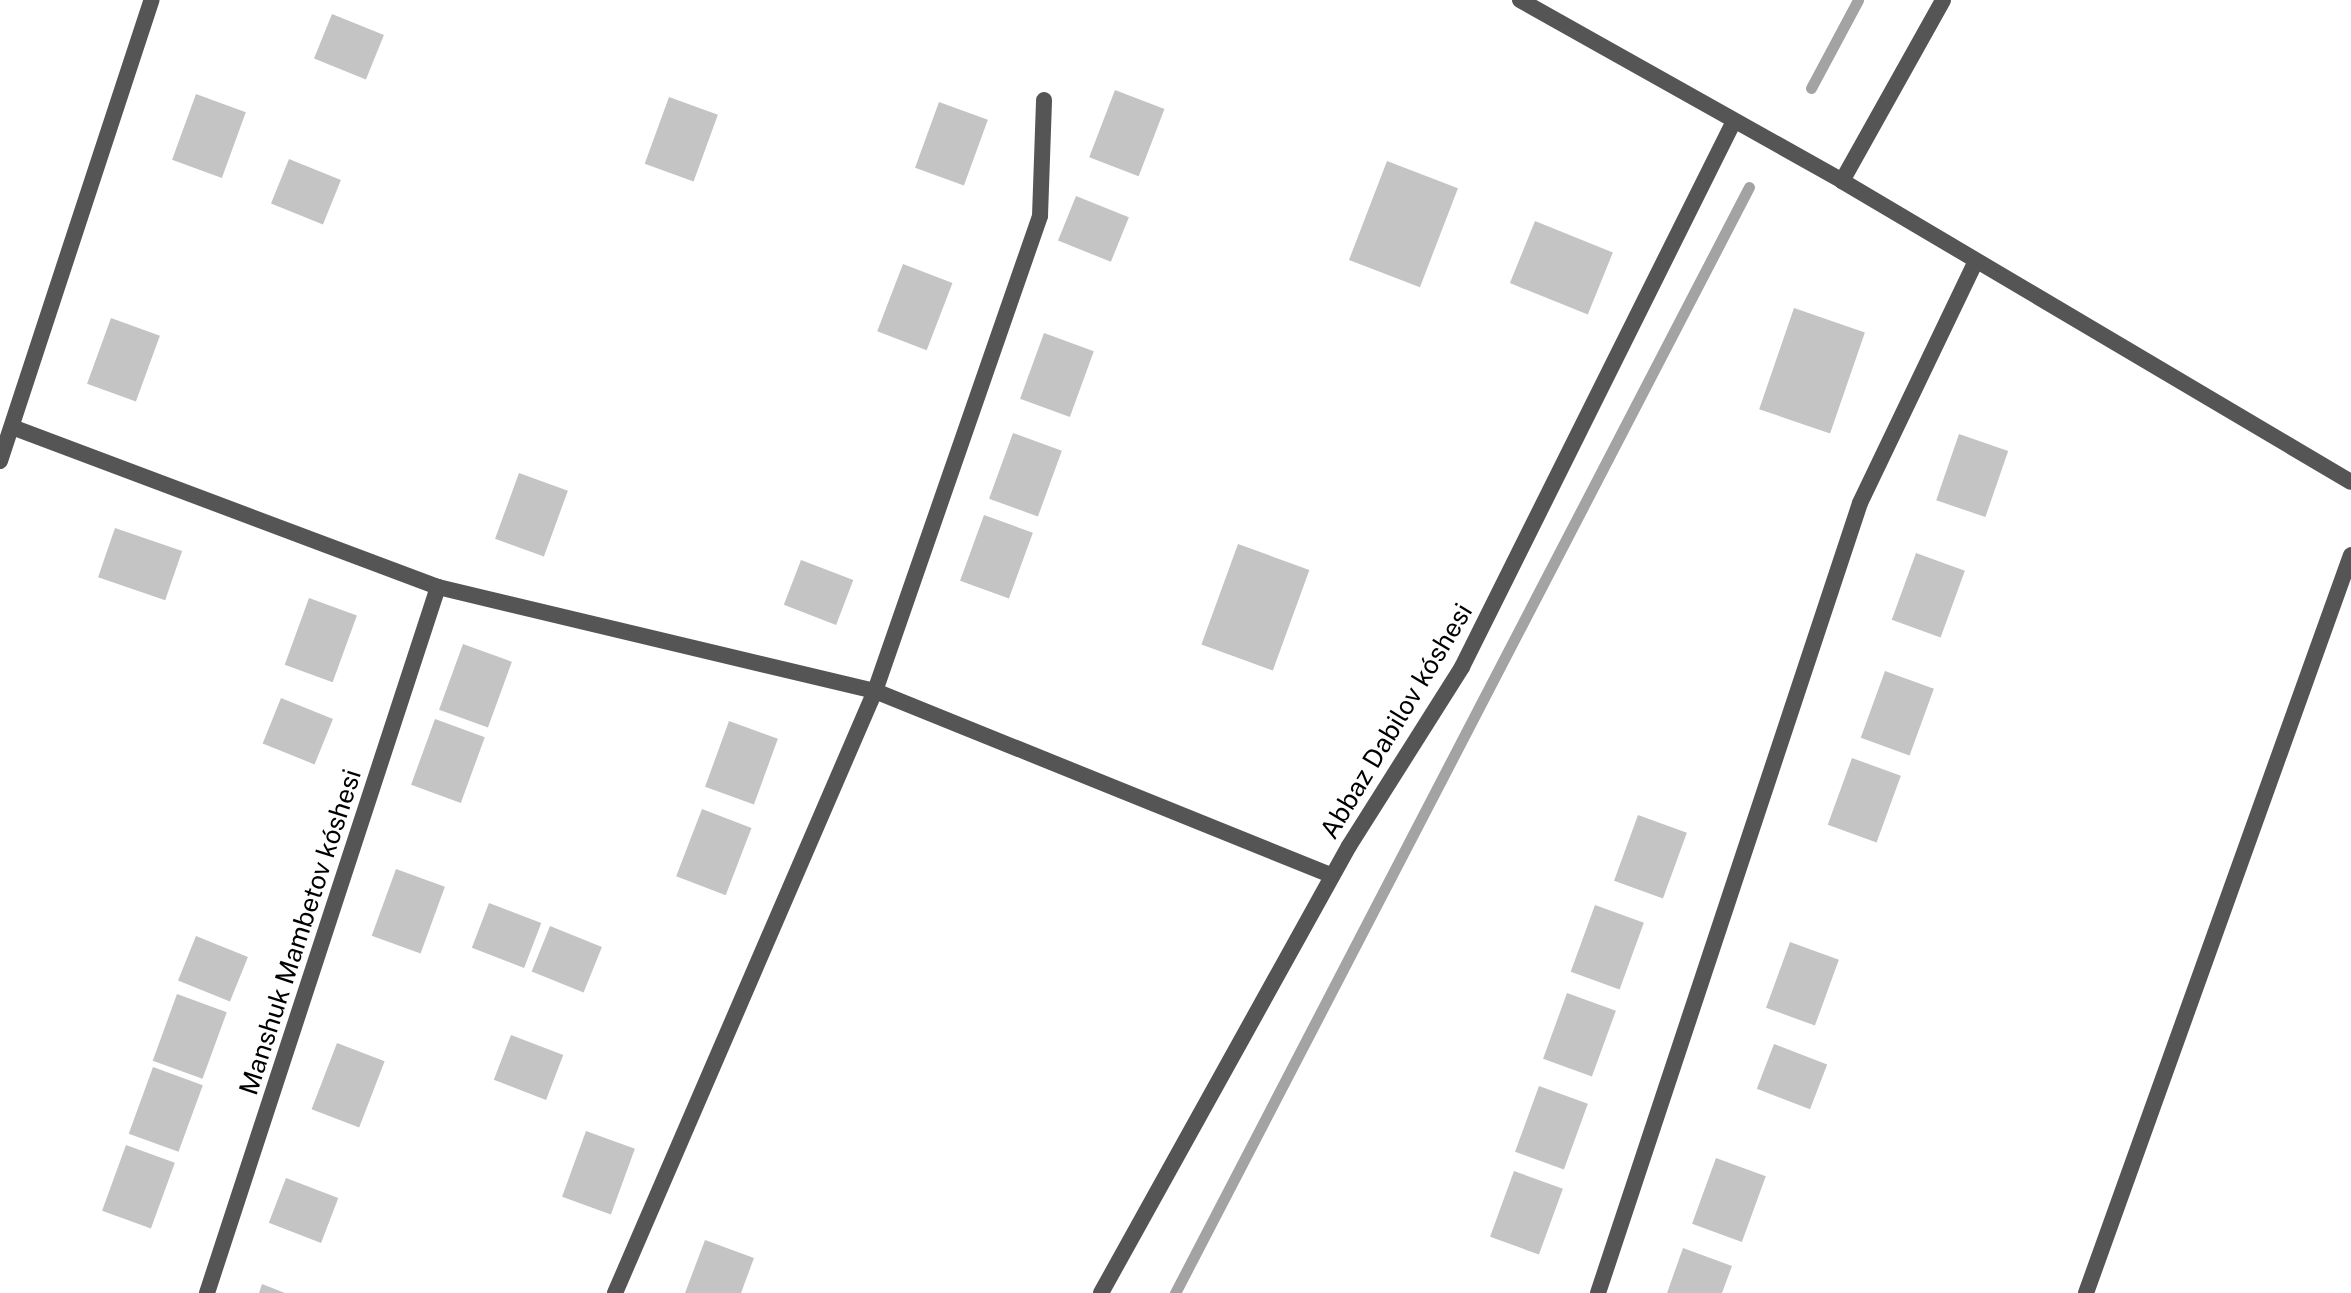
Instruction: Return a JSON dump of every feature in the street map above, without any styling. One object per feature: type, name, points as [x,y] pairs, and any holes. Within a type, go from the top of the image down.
[{"type":"street","points":[[0,461],[152,0]]},
{"type":"street","points":[[1520,0],[1842,181],[2351,482]]},
{"type":"street","points":[[1842,181],[1943,0]]},
{"type":"street","points":[[615,1293],[875,691],[1040,216],[1044,100]]},
{"type":"street","name":"Abbaz Dabilov kóshesi","points":[[1101,1293],[1332,876],[1462,667],[1734,121]]},
{"type":"street","points":[[1598,1293],[1860,503],[1976,261]]},
{"type":"street","points":[[12,427],[438,587],[875,691],[1332,876]]},
{"type":"street","points":[[2086,1293],[2351,555]]},
{"type":"street","name":"Manshuk Mambetov kóshesi","points":[[207,1293],[438,587]]},
{"type":"building","points":[[332,14],[384,35],[366,79],[314,59]]},
{"type":"building","points":[[1115,90],[1164,109],[1139,176],[1089,157]]},
{"type":"building","points":[[196,94],[246,112],[222,178],[172,160]]},
{"type":"building","points":[[669,97],[718,115],[694,182],[645,164]]},
{"type":"building","points":[[939,102],[988,120],[964,186],[915,168]]},
{"type":"building","points":[[289,159],[341,180],[323,224],[271,204]]},
{"type":"building","points":[[1387,161],[1458,188],[1420,287],[1349,260]]},
{"type":"building","points":[[1076,196],[1129,217],[1111,262],[1058,241]]},
{"type":"building","points":[[1535,221],[1613,252],[1588,315],[1510,283]]},
{"type":"building","points":[[903,264],[952,283],[927,350],[877,331]]},
{"type":"building","points":[[1794,308],[1865,332],[1830,434],[1759,409]]},
{"type":"building","points":[[111,318],[160,336],[136,402],[87,384]]},
{"type":"building","points":[[1044,333],[1094,351],[1070,417],[1020,399]]},
{"type":"building","points":[[1013,433],[1062,451],[1038,517],[989,499]]},
{"type":"building","points":[[1959,434],[2008,451],[1985,517],[1936,500]]},
{"type":"building","points":[[519,473],[568,491],[544,557],[495,539]]},
{"type":"building","points":[[984,515],[1033,533],[1009,599],[960,581]]},
{"type":"building","points":[[115,528],[182,551],[165,600],[98,577]]},
{"type":"building","points":[[1238,544],[1309,570],[1273,671],[1201,645]]},
{"type":"building","points":[[1916,553],[1965,571],[1941,638],[1892,620]]},
{"type":"building","points":[[801,560],[853,580],[836,625],[784,605]]},
{"type":"building","points":[[309,598],[357,615],[333,682],[285,665]]},
{"type":"building","points":[[463,644],[512,662],[488,728],[439,710]]},
{"type":"building","points":[[1885,671],[1934,689],[1910,756],[1861,738]]},
{"type":"building","points":[[281,698],[333,719],[315,764],[263,743]]},
{"type":"building","points":[[435,719],[485,737],[461,803],[411,785]]},
{"type":"building","points":[[729,721],[778,739],[754,805],[705,787]]},
{"type":"building","points":[[1852,758],[1901,776],[1877,843],[1828,825]]},
{"type":"building","points":[[702,809],[751,828],[726,895],[676,876]]},
{"type":"building","points":[[1638,815],[1687,833],[1663,899],[1614,881]]},
{"type":"building","points":[[396,869],[445,887],[421,954],[372,936]]},
{"type":"building","points":[[489,903],[541,923],[524,968],[472,948]]},
{"type":"building","points":[[1595,905],[1644,923],[1620,990],[1571,972]]},
{"type":"building","points":[[550,926],[602,947],[584,992],[532,971]]},
{"type":"building","points":[[196,936],[248,957],[230,1001],[178,981]]},
{"type":"building","points":[[1790,942],[1839,960],[1815,1026],[1766,1008]]},
{"type":"building","points":[[1567,993],[1616,1011],[1592,1077],[1543,1059]]},
{"type":"building","points":[[177,994],[227,1012],[203,1079],[153,1061]]},
{"type":"building","points":[[511,1035],[563,1055],[546,1100],[494,1080]]},
{"type":"building","points":[[337,1043],[385,1061],[359,1128],[312,1109]]},
{"type":"building","points":[[1774,1044],[1827,1064],[1810,1109],[1757,1089]]},
{"type":"building","points":[[153,1067],[203,1085],[179,1152],[129,1134]]},
{"type":"building","points":[[1539,1086],[1588,1104],[1564,1170],[1515,1152]]},
{"type":"building","points":[[586,1131],[635,1149],[611,1215],[562,1197]]},
{"type":"building","points":[[126,1145],[175,1163],[151,1229],[102,1211]]},
{"type":"building","points":[[1716,1158],[1766,1176],[1742,1242],[1692,1224]]},
{"type":"building","points":[[1514,1171],[1563,1189],[1539,1255],[1490,1237]]},
{"type":"building","points":[[286,1178],[338,1198],[321,1243],[269,1223]]},
{"type":"building","points":[[705,1240],[754,1258],[741,1293],[685,1293]]},
{"type":"building","points":[[1683,1248],[1732,1266],[1722,1293],[1667,1293]]},
{"type":"building","points":[[262,1284],[285,1293],[259,1293]]},
{"type":"waterway","points":[[1811,88],[1858,0]]},
{"type":"waterway","points":[[1175,1293],[1749,187]]}]
